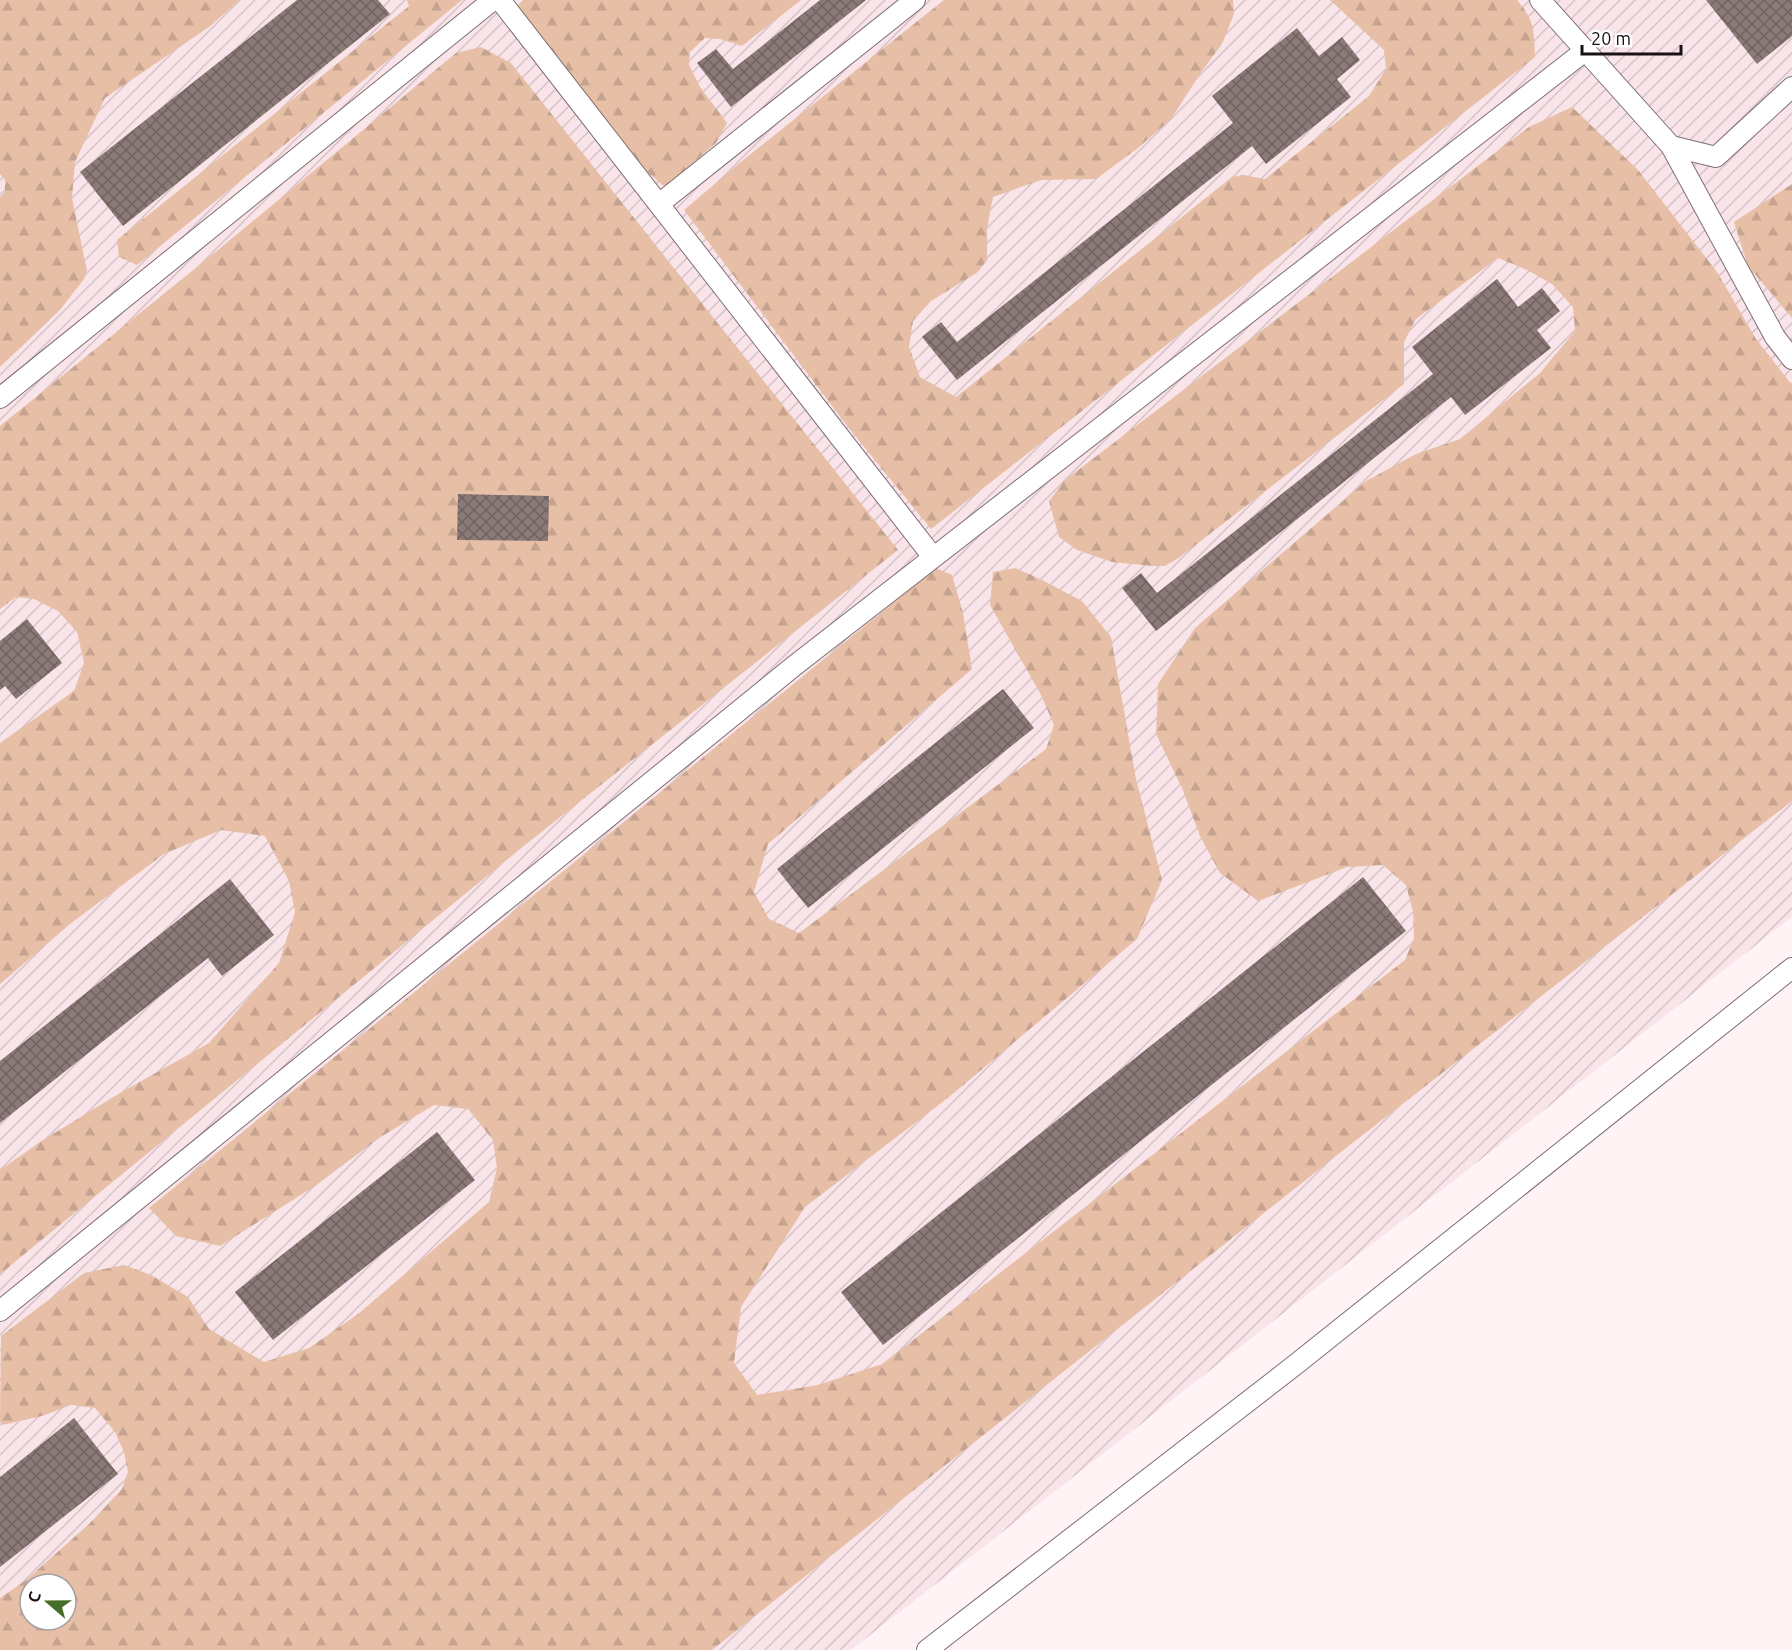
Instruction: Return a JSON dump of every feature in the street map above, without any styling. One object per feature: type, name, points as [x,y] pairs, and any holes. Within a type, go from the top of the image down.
[{"type":"lane","points":[[0,398],[493,0]]},
{"type":"lane","points":[[500,0],[933,557]]},
{"type":"lane","points":[[659,204],[915,0]]},
{"type":"lane","points":[[1540,0],[1671,146],[1775,337],[1792,359]]},
{"type":"lane","points":[[0,1311],[794,666],[1586,50]]},
{"type":"lane","points":[[1671,146],[1716,157],[1792,87]]},
{"type":"lane","points":[[927,1650],[1295,1365],[1792,968]]},
{"type":"shaded area","points":[[0,0],[1792,0],[1792,917],[851,1650],[0,1650]]},
{"type":"green space","points":[[0,0],[240,0],[209,27],[105,98],[75,162],[72,198],[87,271],[84,279],[60,310],[0,367],[0,197],[5,192],[5,180],[0,174]]},
{"type":"green space","points":[[407,0],[462,0],[137,265],[119,257],[117,240],[409,6]]},
{"type":"green space","points":[[523,0],[801,0],[742,46],[720,39],[705,38],[690,52],[689,65],[700,87],[727,123],[716,143],[665,187],[644,169],[516,7]]},
{"type":"green space","points":[[944,0],[1233,0],[1234,14],[1222,44],[1171,119],[1138,148],[1096,179],[1041,180],[993,197],[987,229],[987,260],[978,272],[931,301],[913,321],[909,347],[920,377],[956,397],[1232,177],[1243,175],[1265,179],[1369,96],[1386,69],[1384,50],[1330,0],[1517,0],[1532,26],[1535,57],[931,529],[848,427],[684,210]]},
{"type":"green space","points":[[481,47],[511,63],[898,550],[525,845],[0,1274],[0,1170],[43,1140],[120,1093],[209,1043],[279,963],[295,912],[289,881],[265,836],[221,830],[164,854],[70,924],[0,984],[0,743],[74,691],[84,663],[77,632],[58,611],[34,599],[16,597],[0,609],[0,426],[456,53]]},
{"type":"green space","points":[[1572,107],[1638,170],[1717,272],[1756,339],[1792,385],[1792,801],[1346,1148],[712,1650],[0,1650],[0,1598],[18,1586],[18,1632],[78,1632],[78,1572],[35,1572],[89,1524],[122,1489],[128,1472],[124,1452],[115,1432],[95,1408],[71,1405],[42,1416],[2,1425],[0,1421],[1,1336],[84,1273],[124,1265],[151,1275],[188,1297],[209,1329],[264,1362],[309,1348],[358,1314],[489,1202],[497,1168],[493,1140],[468,1109],[434,1105],[379,1138],[315,1186],[220,1246],[176,1236],[149,1208],[936,568],[952,575],[963,613],[972,669],[768,844],[754,892],[769,919],[799,933],[1046,749],[1054,725],[1041,695],[990,605],[993,572],[1015,568],[1082,601],[1111,637],[1136,779],[1162,880],[1137,939],[949,1097],[805,1207],[741,1307],[734,1363],[757,1395],[818,1385],[882,1364],[1405,960],[1414,938],[1413,912],[1406,885],[1383,865],[1347,867],[1258,901],[1220,873],[1200,836],[1182,788],[1156,734],[1158,684],[1195,628],[1366,481],[1416,454],[1460,439],[1540,373],[1575,331],[1573,307],[1552,284],[1498,258],[1416,319],[1404,342],[1404,384],[1180,557],[1165,566],[1112,562],[1077,550],[1059,537],[1049,501],[1065,480],[1529,127]]},
{"type":"green space","points":[[1792,184],[1792,318],[1748,266],[1734,222]]},
{"type":"building","points":[[297,0],[378,0],[390,14],[123,226],[80,172]]},
{"type":"building","points":[[820,0],[866,0],[731,107],[697,63],[716,49],[733,69]]},
{"type":"building","points":[[1706,0],[1792,0],[1792,36],[1757,64]]},
{"type":"building","points":[[1297,28],[1319,56],[1342,37],[1360,60],[1337,79],[1351,97],[1266,164],[1252,146],[957,380],[922,337],[941,322],[957,342],[1233,123],[1212,96]]},
{"type":"building","points":[[1497,279],[1518,307],[1542,288],[1560,311],[1537,330],[1551,348],[1465,415],[1451,397],[1156,631],[1122,588],[1141,573],[1157,593],[1433,374],[1412,347]]},
{"type":"building","points":[[458,494],[549,496],[548,541],[457,540]]},
{"type":"building","points":[[27,619],[62,663],[16,699],[5,686],[0,690],[0,641]]},
{"type":"building","points":[[1003,689],[1034,728],[808,908],[777,869]]},
{"type":"building","points":[[1363,877],[1406,931],[883,1345],[841,1292]]},
{"type":"building","points":[[230,879],[274,935],[222,976],[208,958],[0,1123],[0,1061]]},
{"type":"building","points":[[437,1132],[475,1180],[273,1340],[235,1292]]},
{"type":"building","points":[[74,1418],[118,1474],[0,1567],[0,1477]]}]
